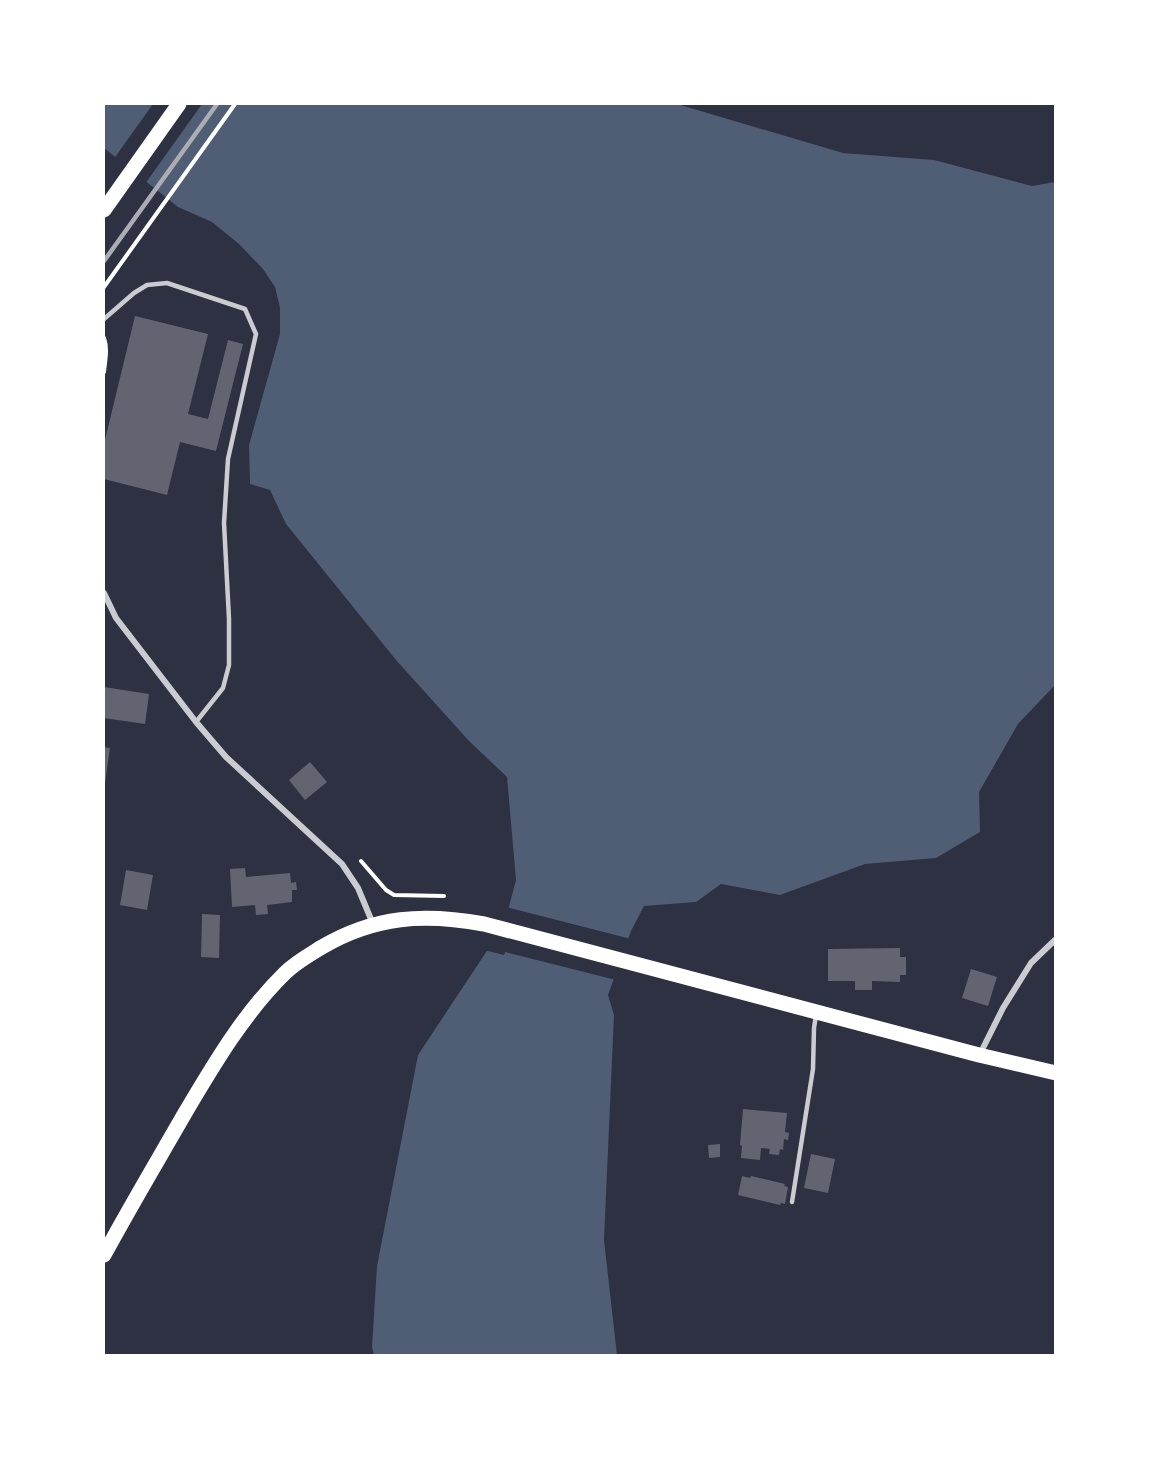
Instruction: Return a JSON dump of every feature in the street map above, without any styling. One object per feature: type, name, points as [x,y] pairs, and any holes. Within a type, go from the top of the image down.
[{"type":"main road","points":[[104,210],[179,104]]},
{"type":"main road","points":[[104,1255],[204,1080],[260,999],[286,971],[304,957],[332,941],[373,924],[402,919],[467,921],[979,1055],[1056,1073]]},
{"type":"street","points":[[104,593],[116,618],[196,722],[226,757],[342,864],[358,888],[373,924]]},
{"type":"street","points":[[979,1055],[1003,1008],[1031,963],[1056,939]]},
{"type":"lane","points":[[104,319],[134,292],[147,285],[167,283],[245,309],[256,334],[228,459],[224,523],[229,664],[224,688],[196,722]]},
{"type":"lane","points":[[792,1202],[813,1069],[816,1012]]},
{"type":"path","points":[[104,287],[235,104]]},
{"type":"path","points":[[104,338],[106,359],[104,372]]},
{"type":"path","points":[[328,850],[350,849],[386,890],[394,895],[447,897]]},
{"type":"water","points":[[104,104],[677,104],[843,153],[934,160],[1032,186],[1055,182],[1055,685],[1018,724],[979,792],[980,832],[936,858],[865,864],[780,895],[721,884],[696,902],[644,906],[631,931],[608,995],[614,1015],[604,1240],[617,1355],[374,1355],[372,1347],[377,1266],[418,1055],[504,925],[516,880],[507,777],[469,741],[396,660],[286,524],[270,490],[250,484],[249,445],[280,334],[280,308],[275,287],[263,269],[239,244],[212,222],[178,207],[104,148]]},
{"type":"pier","points":[[153,104],[202,104],[145,184],[113,160]]},
{"type":"pier","points":[[506,907],[631,939],[616,980],[505,952],[504,955],[484,950],[502,924]]},
{"type":"building","points":[[135,316],[208,334],[188,414],[208,419],[228,340],[243,344],[216,451],[180,442],[167,495],[104,479],[104,444]]},
{"type":"building","points":[[104,687],[149,694],[145,724],[104,718]]},
{"type":"building","points":[[104,747],[110,748],[105,783],[104,783]]},
{"type":"building","points":[[310,762],[327,782],[305,800],[289,780]]},
{"type":"building","points":[[245,868],[246,877],[290,873],[291,883],[296,882],[297,890],[292,890],[292,902],[267,905],[268,914],[256,915],[255,905],[232,907],[230,869]]},
{"type":"building","points":[[126,870],[153,875],[147,910],[120,905]]},
{"type":"building","points":[[202,914],[220,915],[219,958],[201,957]]},
{"type":"building","points":[[900,948],[900,957],[906,957],[906,975],[900,975],[900,982],[872,981],[872,990],[855,990],[855,981],[828,981],[828,949]]},
{"type":"building","points":[[971,969],[997,977],[988,1006],[962,998]]},
{"type":"building","points":[[743,1109],[787,1113],[785,1132],[789,1133],[788,1140],[784,1139],[783,1150],[780,1149],[779,1155],[769,1154],[770,1149],[761,1148],[760,1160],[741,1158]]},
{"type":"building","points":[[720,1144],[720,1157],[709,1158],[708,1145]]},
{"type":"building","points":[[811,1154],[835,1159],[828,1193],[804,1188]]},
{"type":"building","points":[[742,1176],[785,1184],[784,1186],[788,1187],[785,1204],[780,1205],[738,1195]]},
{"type":"railway","points":[[104,261],[217,104]]}]
